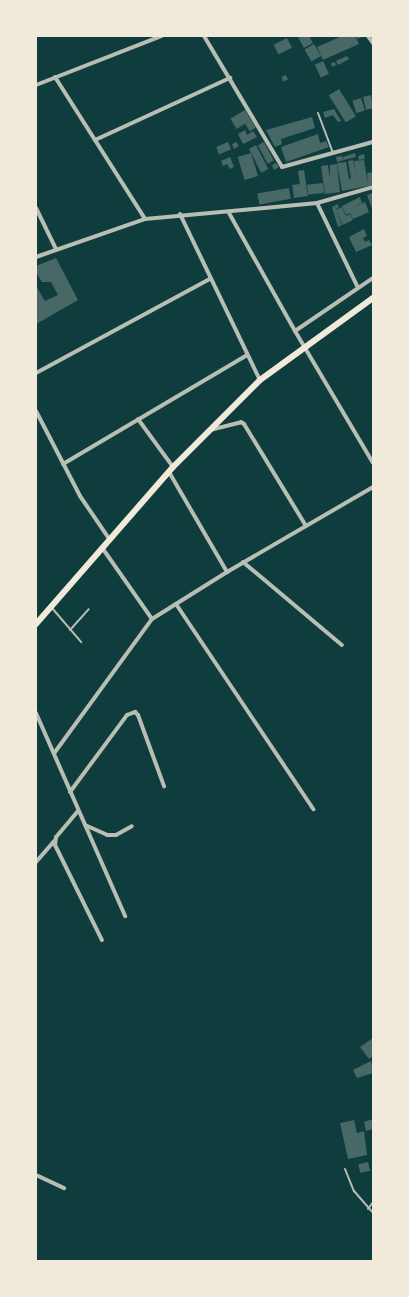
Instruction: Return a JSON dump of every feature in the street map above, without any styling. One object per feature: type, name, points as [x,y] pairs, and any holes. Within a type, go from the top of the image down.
[{"type":"main road","points":[[36,624],[171,470],[260,380],[373,298]]},
{"type":"street","points":[[36,85],[162,36]]},
{"type":"street","points":[[204,36],[282,167],[334,154],[373,142]]},
{"type":"street","points":[[368,36],[373,43]]},
{"type":"street","points":[[55,77],[145,219]]},
{"type":"street","points":[[95,140],[230,78]]},
{"type":"street","points":[[36,257],[145,219],[180,214],[229,213],[317,203],[373,187]]},
{"type":"street","points":[[317,203],[358,288]]},
{"type":"street","points":[[36,208],[56,249]]},
{"type":"street","points":[[229,213],[294,331],[306,348],[373,463]]},
{"type":"street","points":[[180,214],[260,380]]},
{"type":"street","points":[[294,331],[373,278]]},
{"type":"street","points":[[36,373],[210,279]]},
{"type":"street","points":[[63,464],[247,355]]},
{"type":"street","points":[[36,411],[80,496],[110,540]]},
{"type":"street","points":[[138,419],[171,470],[227,572]]},
{"type":"street","points":[[210,430],[241,422],[244,424],[306,526]]},
{"type":"street","points":[[55,752],[152,619],[243,562],[373,487]]},
{"type":"street","points":[[103,549],[152,619]]},
{"type":"street","points":[[243,562],[342,645]]},
{"type":"street","points":[[176,604],[313,809]]},
{"type":"street","points":[[70,792],[127,715],[134,712],[138,715],[164,786]]},
{"type":"street","points":[[36,713],[55,752],[78,811],[125,916]]},
{"type":"street","points":[[36,862],[78,811]]},
{"type":"street","points":[[84,825],[107,835],[116,835],[132,826]]},
{"type":"street","points":[[54,841],[102,940]]},
{"type":"street","points":[[36,1175],[64,1188]]},
{"type":"lane","points":[[318,113],[334,154]]},
{"type":"lane","points":[[51,607],[81,642]]},
{"type":"lane","points":[[70,630],[89,610]]},
{"type":"lane","points":[[344,1169],[354,1191],[373,1213]]},
{"type":"lane","points":[[368,1208],[373,1202]]},
{"type":"building","points":[[309,36],[313,43],[304,48],[298,37]]},
{"type":"building","points":[[342,36],[355,36],[359,44],[323,60],[317,47]]},
{"type":"building","points":[[356,36],[365,36],[357,39]]},
{"type":"building","points":[[287,38],[292,48],[279,55],[274,45]]},
{"type":"building","points":[[314,44],[321,56],[311,62],[304,50]]},
{"type":"building","points":[[347,56],[349,59],[338,65],[336,61]]},
{"type":"building","points":[[323,61],[329,74],[321,77],[315,65]]},
{"type":"building","points":[[335,62],[336,65],[332,67],[331,63]]},
{"type":"building","points":[[286,75],[288,80],[283,82],[281,77]]},
{"type":"building","points":[[339,89],[356,116],[346,122],[329,95]]},
{"type":"building","points":[[371,95],[373,108],[366,110],[363,97]]},
{"type":"building","points":[[361,98],[365,110],[356,113],[352,101]]},
{"type":"building","points":[[334,109],[341,121],[338,122],[333,115],[325,118],[323,112]]},
{"type":"building","points":[[245,110],[251,120],[237,129],[230,119]]},
{"type":"building","points":[[312,117],[315,128],[281,139],[282,144],[275,147],[266,130]]},
{"type":"building","points":[[251,120],[256,128],[250,131],[245,124]]},
{"type":"building","points":[[245,130],[247,135],[253,131],[257,137],[243,144],[238,134]]},
{"type":"building","points":[[318,134],[320,143],[326,141],[329,147],[286,162],[281,147]]},
{"type":"building","points":[[228,142],[231,149],[219,154],[216,147]]},
{"type":"building","points":[[236,142],[239,146],[234,149],[232,144]]},
{"type":"building","points":[[264,142],[274,161],[268,164],[258,145]]},
{"type":"building","points":[[256,145],[268,169],[261,173],[249,149]]},
{"type":"building","points":[[251,153],[258,176],[245,180],[238,157]]},
{"type":"building","points":[[355,153],[356,157],[344,160],[343,157]]},
{"type":"building","points":[[364,154],[365,159],[359,160],[358,156]]},
{"type":"building","points":[[342,156],[344,160],[337,162],[336,157]]},
{"type":"building","points":[[230,157],[234,167],[230,169],[227,164],[223,166],[221,161]]},
{"type":"building","points":[[353,160],[356,172],[354,161],[364,160],[368,184],[367,173],[373,172],[373,185],[342,191],[337,163],[346,162],[349,179],[351,178],[348,161]]},
{"type":"building","points":[[276,163],[279,167],[274,170],[272,165]]},
{"type":"building","points":[[337,164],[340,192],[325,194],[321,166],[328,165],[330,179],[330,165]]},
{"type":"building","points":[[304,170],[308,196],[294,198],[292,185],[300,184],[298,171]]},
{"type":"building","points":[[323,183],[324,193],[308,195],[307,185]]},
{"type":"building","points":[[289,188],[291,199],[259,204],[257,194]]},
{"type":"building","points":[[373,193],[373,211],[367,195]]},
{"type":"building","points":[[360,197],[362,203],[348,210],[365,202],[369,212],[353,219],[350,213],[346,215],[342,206]]},
{"type":"building","points":[[338,204],[339,207],[335,210],[342,207],[346,216],[350,214],[353,220],[343,225],[336,211],[342,225],[338,227],[332,207]]},
{"type":"building","points":[[364,229],[367,236],[363,238],[365,242],[369,240],[372,245],[356,252],[349,237]]},
{"type":"building","points":[[56,258],[78,300],[36,324],[36,286],[45,301],[58,295],[51,282],[42,282],[36,272],[36,266]]},
{"type":"building","points":[[373,1038],[373,1056],[369,1059],[360,1047]]},
{"type":"building","points":[[371,1061],[373,1073],[357,1078],[353,1070]]},
{"type":"building","points":[[373,1119],[373,1129],[366,1131],[364,1122]]},
{"type":"building","points":[[354,1120],[357,1133],[364,1131],[367,1155],[348,1159],[340,1123]]},
{"type":"building","points":[[368,1162],[370,1171],[360,1173],[358,1164]]}]
